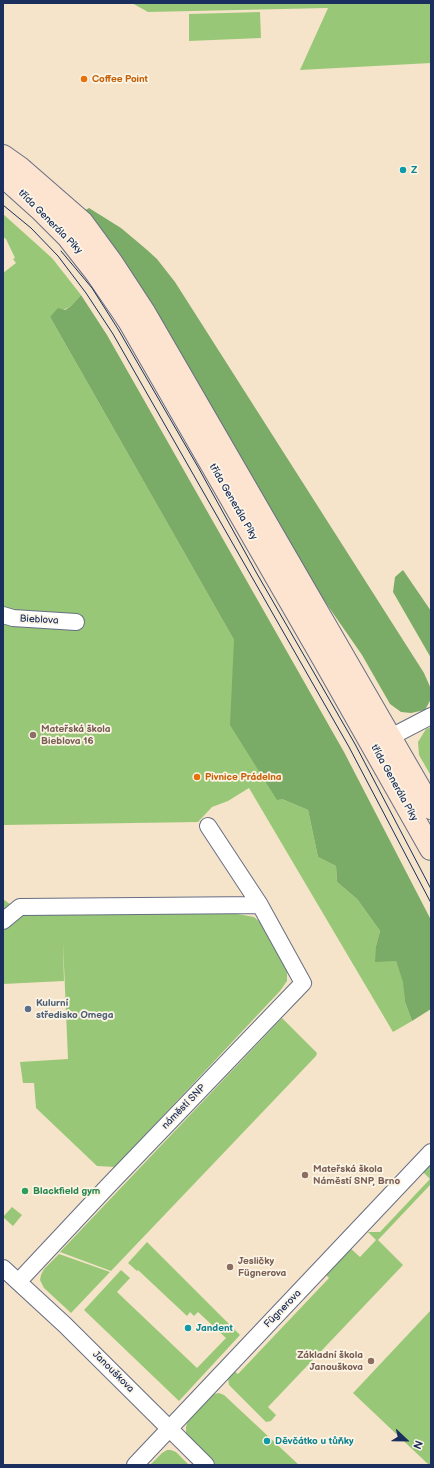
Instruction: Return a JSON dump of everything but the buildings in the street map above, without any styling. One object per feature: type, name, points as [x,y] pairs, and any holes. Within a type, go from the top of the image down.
[{"type":"main road","name":"třída Generála Píky","points":[[3,156],[20,168],[82,222],[116,269],[152,325],[382,742],[431,849]]},
{"type":"main road","name":"třída Generála Píky","points":[[3,178],[40,209],[68,237],[97,274],[129,321],[382,742],[431,808]]},
{"type":"street","name":"Bieblova","points":[[3,615],[14,618],[76,622]]},
{"type":"street","points":[[382,742],[431,716]]},
{"type":"street","name":"náměstí SNP","points":[[19,1281],[103,1191],[303,983],[260,905],[208,826]]},
{"type":"street","points":[[3,921],[20,907],[260,905]]},
{"type":"street","name":"Fügnerova","points":[[135,1465],[431,1152]]},
{"type":"street","points":[[3,1268],[19,1281]]},
{"type":"street","name":"Janouškova","points":[[19,1281],[206,1465]]},
{"type":"green space","points":[[132,3],[431,3],[431,63],[300,70],[328,8],[148,12]]},
{"type":"green space","points":[[260,12],[261,38],[189,41],[189,14]]},
{"type":"green space","points":[[89,208],[121,228],[146,249],[157,259],[175,282],[424,673],[431,689],[431,699],[425,710],[411,713],[401,712],[390,704],[362,655],[319,593],[304,568],[180,352],[134,276],[110,242],[84,211]]},
{"type":"green space","points":[[3,214],[52,258],[81,295],[71,306],[50,317],[234,640],[234,658],[282,799],[308,810],[318,857],[336,866],[337,882],[357,899],[380,931],[376,946],[396,961],[404,982],[405,1002],[412,1021],[393,1032],[249,788],[228,801],[212,807],[198,822],[3,825],[3,273],[16,263],[13,259],[15,258],[6,239],[3,237]]},
{"type":"green space","points":[[81,295],[107,335],[344,752],[431,920],[431,1009],[412,1021],[405,1002],[403,982],[396,961],[375,962],[376,946],[380,931],[357,899],[337,882],[336,866],[318,857],[308,810],[282,799],[277,800],[230,725],[234,640],[50,317],[58,308],[65,310],[71,306]]},
{"type":"green space","points":[[403,570],[431,611],[431,658],[393,592],[395,577]]},
{"type":"green space","points":[[431,727],[431,776],[419,755],[418,742],[426,729]]},
{"type":"green space","points":[[3,899],[25,915],[232,913],[254,917],[267,928],[287,964],[287,981],[280,991],[115,1167],[97,1166],[36,1108],[34,1083],[23,1083],[20,1062],[68,1059],[63,942],[64,981],[3,984]]},
{"type":"green space","points":[[282,1018],[317,1053],[316,1056],[111,1271],[60,1252]]},
{"type":"green space","points":[[431,1161],[431,1184],[378,1240],[403,1265],[268,1407],[276,1415],[271,1421],[266,1422],[229,1385],[228,1378],[234,1371],[238,1374],[329,1278],[325,1274],[349,1247],[360,1257],[376,1240],[368,1232],[380,1232],[430,1179],[422,1171]]},
{"type":"green space","points":[[12,1207],[22,1215],[13,1226],[3,1217]]},
{"type":"green space","points":[[147,1242],[240,1335],[179,1401],[84,1310],[121,1270],[130,1278],[117,1292],[197,1368],[226,1338],[198,1312],[194,1316],[190,1312],[187,1316],[138,1270],[137,1271],[128,1263]]},
{"type":"green space","points":[[59,1254],[110,1272],[71,1313],[44,1288],[40,1280],[44,1269]]},
{"type":"green space","points":[[431,1310],[431,1465],[429,1465],[353,1393]]},
{"type":"green space","points":[[219,1393],[224,1395],[299,1465],[214,1465],[190,1442],[186,1434],[186,1427],[188,1420],[209,1396]]},
{"type":"green space","points":[[167,1450],[176,1452],[189,1465],[150,1465]]},
{"type":"tram line","points":[[3,205],[31,228],[58,256],[86,293],[113,334],[349,747],[431,903]]},
{"type":"tram line","points":[[61,251],[92,288],[118,329],[355,744],[431,889]]},
{"type":"place","name":"Coffee Point","points":[[84,79]]},
{"type":"place","name":"Z","points":[[403,170]]},
{"type":"place","name":"Mateřská škola Bieblova 16","points":[[33,735]]},
{"type":"place","name":"Pivnice Prádelna","points":[[197,777]]},
{"type":"place","name":"Kulurní středisko Omega","points":[[28,1009]]},
{"type":"place","name":"Mateřská škola Náměstí SNP, Brno","points":[[305,1175]]},
{"type":"place","name":"Blackfield gym","points":[[25,1191]]},
{"type":"place","name":"Jesličky Fügnerova","points":[[230,1267]]},
{"type":"place","name":"Jandent","points":[[188,1328]]},
{"type":"place","name":"Základní škola Janouškova","points":[[371,1361]]},
{"type":"place","name":"Děvčátko u tůňky","points":[[267,1441]]}]
